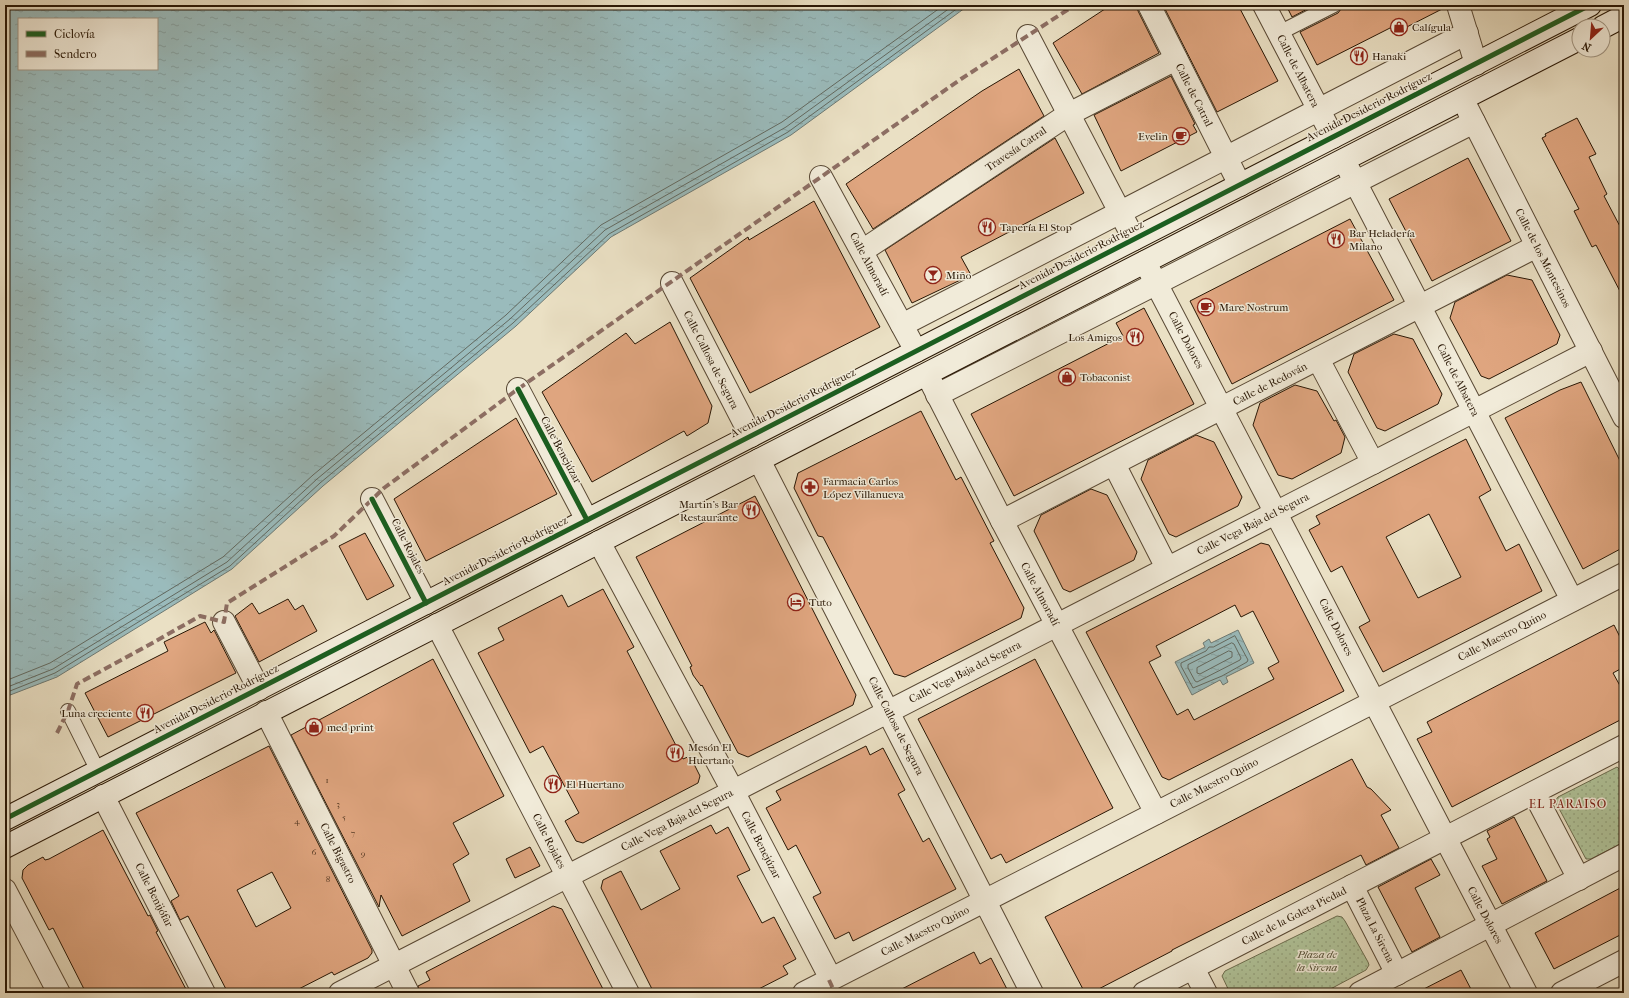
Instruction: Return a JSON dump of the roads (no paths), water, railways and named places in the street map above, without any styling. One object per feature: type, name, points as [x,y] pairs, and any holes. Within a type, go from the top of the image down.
[{"type":"street","name":"Calle de Catral","points":[[1149,5],[1240,185]]},
{"type":"street","name":"Calle de Albatera","points":[[1264,5],[1333,137]]},
{"type":"street","points":[[1458,5],[1476,64]]},
{"type":"street","name":"Avenida Desiderio Rodríguez","points":[[5,819],[1590,5]]},
{"type":"street","points":[[1611,23],[1624,16]]},
{"type":"street","name":"Avenida Desiderio Rodríguez","points":[[902,325],[1467,33]]},
{"type":"street","points":[[1028,36],[1134,239]]},
{"type":"street","points":[[5,847],[1571,43]]},
{"type":"street","name":"Travesía Catral","points":[[862,252],[1069,114],[1176,59]]},
{"type":"street","name":"Calle de los Montesinos","points":[[1463,99],[1624,417]]},
{"type":"street","points":[[937,395],[1474,122]]},
{"type":"street","name":"Calle de Albatera","points":[[1344,160],[1572,600]]},
{"type":"street","name":"Calle Almoradí","points":[[821,177],[916,351]]},
{"type":"street","name":"Calle de Redován","points":[[1002,521],[1537,246]]},
{"type":"street","name":"Calle Dolores","points":[[1146,262],[1526,993]]},
{"type":"street","name":"Calle Callosa de Segura","points":[[672,283],[751,436]]},
{"type":"street","name":"Calle Vega Baja del Segura","points":[[340,993],[1591,351]]},
{"type":"street","points":[[1318,359],[1373,462]]},
{"type":"street","name":"Calle Almoradí","points":[[926,374],[1156,812]]},
{"type":"street","name":"Calle Benejúzar","points":[[518,389],[587,520]]},
{"type":"street","name":"Calle Callosa de Segura","points":[[759,460],[1032,993]]},
{"type":"street","points":[[1114,464],[1168,568]]},
{"type":"street","name":"Calle Rojales","points":[[372,499],[426,603]]},
{"type":"street","name":"Calle Benejúzar","points":[[599,542],[733,791],[832,984]]},
{"type":"street","name":"Calle Maestro Quino","points":[[804,993],[832,984],[985,900],[1624,574]]},
{"type":"street","points":[[224,622],[259,689]]},
{"type":"street","name":"Calle Rojales","points":[[437,625],[628,993]]},
{"type":"street","name":"Calle Bigastro","points":[[266,712],[408,993]]},
{"type":"street","name":"Calle de la Goleta Piedad","points":[[1144,993],[1624,746]]},
{"type":"street","points":[[1534,793],[1579,879]]},
{"type":"street","name":"Calle Benijófar","points":[[103,796],[204,993]]},
{"type":"street","points":[[1360,993],[1624,855]]},
{"type":"street","name":"Plaza La Sirena","points":[[1352,886],[1397,974]]},
{"type":"street","points":[[5,890],[59,993]]},
{"type":"street","points":[[1562,993],[1624,961]]},
{"type":"street","points":[[1193,968],[1206,993]]},
{"type":"lane","points":[[1279,33],[1334,5]]},
{"type":"lane","points":[[68,711],[98,771]]},
{"type":"water","points":[[5,5],[969,5],[791,135],[611,237],[516,326],[323,486],[232,569],[57,677],[5,697]]},
{"type":"water","points":[[1238,630],[1254,663],[1226,677],[1228,682],[1223,685],[1220,680],[1192,695],[1175,662],[1205,647],[1203,643],[1209,639],[1211,643]]},
{"type":"place","name":"Calígula","points":[[1399,27]]},
{"type":"place","name":"Hanaki","points":[[1359,56]]},
{"type":"place","name":"Evelin","points":[[1181,136]]},
{"type":"place","name":"Tapería El Stop","points":[[987,227]]},
{"type":"place","name":"Bar Heladería Milano","points":[[1336,239]]},
{"type":"place","name":"Miño","points":[[933,275]]},
{"type":"place","name":"Mare Nostrum","points":[[1206,307]]},
{"type":"place","name":"Los Amigos","points":[[1135,337]]},
{"type":"place","name":"Tobaconist","points":[[1067,377]]},
{"type":"place","name":"Farmacia Carlos López Villanueva","points":[[810,487]]},
{"type":"place","name":"Martin's Bar Restaurante","points":[[751,510]]},
{"type":"place","name":"Tuto","points":[[796,602]]},
{"type":"place","name":"Luna creciente","points":[[145,713]]},
{"type":"place","name":"med print","points":[[314,727]]},
{"type":"place","name":"Mesón El Huertano","points":[[675,753]]},
{"type":"place","name":"El Huertano","points":[[553,784]]},
{"type":"district","name":"EL PARAISO","points":[[1568,804]]},
{"type":"park label","name":"Plaza de la Sirena","points":[[1317,960]]}]
